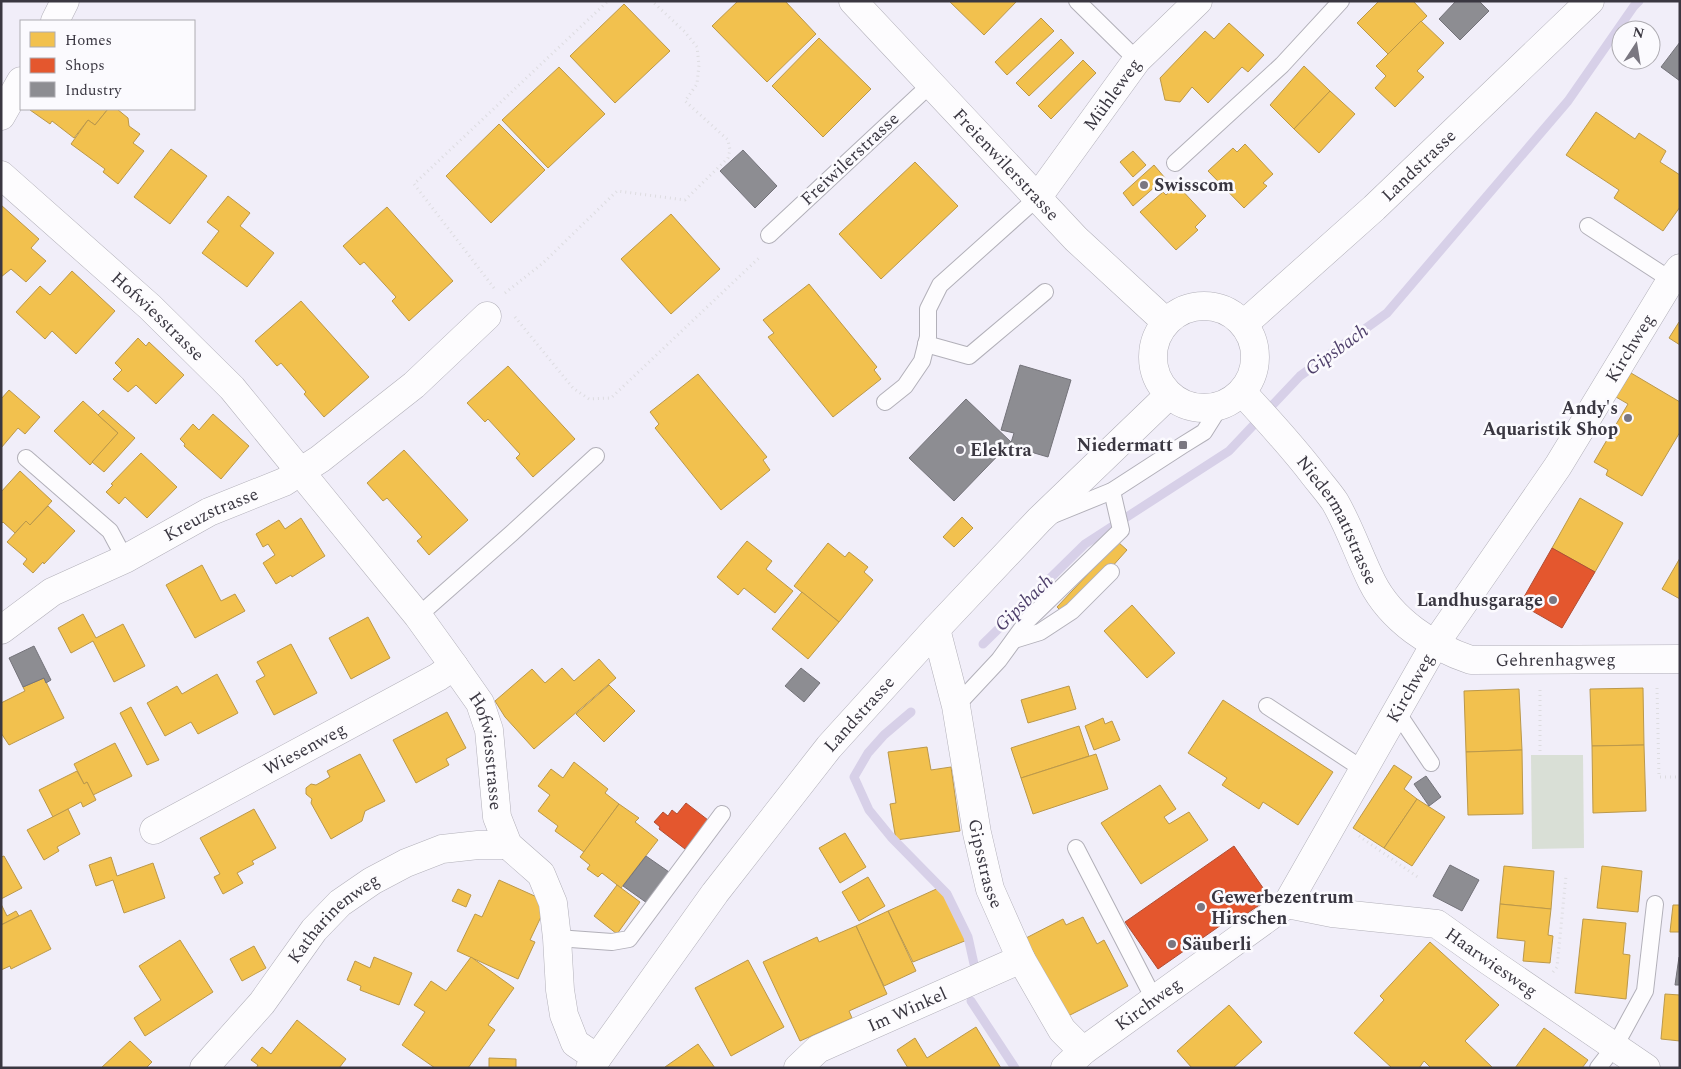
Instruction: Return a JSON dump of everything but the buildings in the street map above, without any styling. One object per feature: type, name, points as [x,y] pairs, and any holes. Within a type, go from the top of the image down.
[{"type":"street","points":[[56,20],[65,1]]},
{"type":"street","name":"Freienwilerstrasse","points":[[852,1],[1076,238],[1166,322]]},
{"type":"street","name":"Mühleweg","points":[[1037,198],[1137,60],[1198,1]]},
{"type":"street","name":"Landstrasse","points":[[1244,324],[1374,208],[1590,1]]},
{"type":"street","points":[[1,116],[20,83]]},
{"type":"street","name":"Hofwiesstrasse","points":[[1,175],[157,313],[232,388],[418,616],[480,704],[489,730],[497,817],[508,845],[541,874],[553,902],[560,990],[564,1015],[575,1043],[594,1063]]},
{"type":"street","name":"Kirchweg","points":[[1074,1059],[1287,904],[1435,644],[1558,466],[1675,274]]},
{"type":"street","points":[[1197,306],[1215,306],[1231,313],[1244,324],[1252,337],[1256,351],[1255,366],[1239,400],[1207,408],[1194,407],[1181,403],[1170,395],[1159,382],[1154,367],[1153,350],[1157,335],[1166,322],[1180,311],[1197,306]]},
{"type":"street","points":[[300,471],[320,460],[414,385],[500,309]]},
{"type":"street","name":"Landstrasse","points":[[594,1063],[715,893],[829,747],[936,629],[1039,520],[1092,467],[1170,395]]},
{"type":"street","name":"Niedermattstrasse","points":[[1239,400],[1280,432],[1334,501],[1352,535],[1372,583],[1386,604],[1401,620],[1435,644]]},
{"type":"street","name":"Kreuzstrasse","points":[[1,630],[52,592],[125,559],[209,512],[284,482],[300,471]]},
{"type":"street","name":"Gipsstrasse","points":[[936,629],[956,706],[976,833],[990,890],[1021,959],[1062,1030],[1074,1059]]},
{"type":"street","name":"Gehrenhagweg","points":[[1435,644],[1452,654],[1471,660],[1668,659]]},
{"type":"street","name":"Wiesenweg","points":[[154,830],[438,677],[454,666]]},
{"type":"street","name":"Katharinenweg","points":[[204,1068],[262,1003],[314,930],[340,902],[372,881],[406,863],[442,849],[478,845],[508,845]]},
{"type":"street","name":"Haarwiesweg","points":[[1287,904],[1332,913],[1438,924],[1646,1068]]},
{"type":"street","name":"Im Winkel","points":[[798,1068],[818,1049],[1021,959]]},
{"type":"lane","points":[[1077,1],[1137,60]]},
{"type":"lane","points":[[1175,163],[1282,66],[1341,1]]},
{"type":"lane","name":"Freiwilerstrasse","points":[[769,235],[931,84]]},
{"type":"lane","points":[[885,402],[905,386],[922,361],[928,336],[928,309],[940,285],[1037,198]]},
{"type":"lane","points":[[1588,226],[1675,274]]},
{"type":"lane","points":[[926,344],[969,356],[1045,292]]},
{"type":"lane","points":[[1039,520],[1114,498],[1204,432],[1239,400]]},
{"type":"lane","points":[[418,616],[596,456]]},
{"type":"lane","points":[[26,458],[110,531],[125,559]]},
{"type":"lane","points":[[956,706],[999,660],[1028,620],[1122,530],[1114,498]]},
{"type":"lane","points":[[1014,640],[1040,632],[1072,611],[1111,572]]},
{"type":"lane","points":[[1267,706],[1364,770]]},
{"type":"lane","points":[[1397,712],[1431,763]]},
{"type":"lane","points":[[557,938],[612,942],[629,939],[722,814]]},
{"type":"lane","points":[[1076,848],[1154,1000]]},
{"type":"lane","points":[[1598,1068],[1615,1046],[1645,991],[1655,904]]},
{"type":"path","points":[[495,289],[414,184],[608,1]]},
{"type":"path","points":[[652,1],[685,32],[697,47],[699,65],[697,84],[685,100],[728,140],[730,150],[728,158],[685,200],[617,191],[543,263],[500,309],[573,388],[589,399],[611,398],[771,247],[769,235]]},
{"type":"path","points":[[1668,659],[1660,777],[1680,777]]},
{"type":"path","points":[[1540,692],[1540,751]]},
{"type":"path","points":[[1336,820],[1419,878]]},
{"type":"path","points":[[1538,994],[1556,967],[1566,876]]},
{"type":"shaded area","points":[[1531,755],[1583,755],[1584,848],[1532,849]]},
{"type":"waterway","name":"Gipsbach","points":[[983,644],[1085,544],[1229,451],[1300,376],[1387,313],[1568,101],[1639,1]]},
{"type":"waterway","points":[[911,712],[884,735],[868,753],[854,777],[869,810],[891,837],[947,894],[968,937],[974,964]]},
{"type":"waterway","points":[[971,1001],[1015,1068]]},
{"type":"place","name":"Swisscom","points":[[1144,185]]},
{"type":"place","name":"Andy's Aquaristik Shop","points":[[1628,418]]},
{"type":"place","name":"Niedermatt","points":[[1183,445]]},
{"type":"place","name":"Elektra","points":[[960,450]]},
{"type":"place","name":"Landhusgarage","points":[[1553,600]]},
{"type":"place","name":"Gewerbezentrum Hirschen","points":[[1201,907]]},
{"type":"place","name":"Säuberli","points":[[1172,944]]}]
